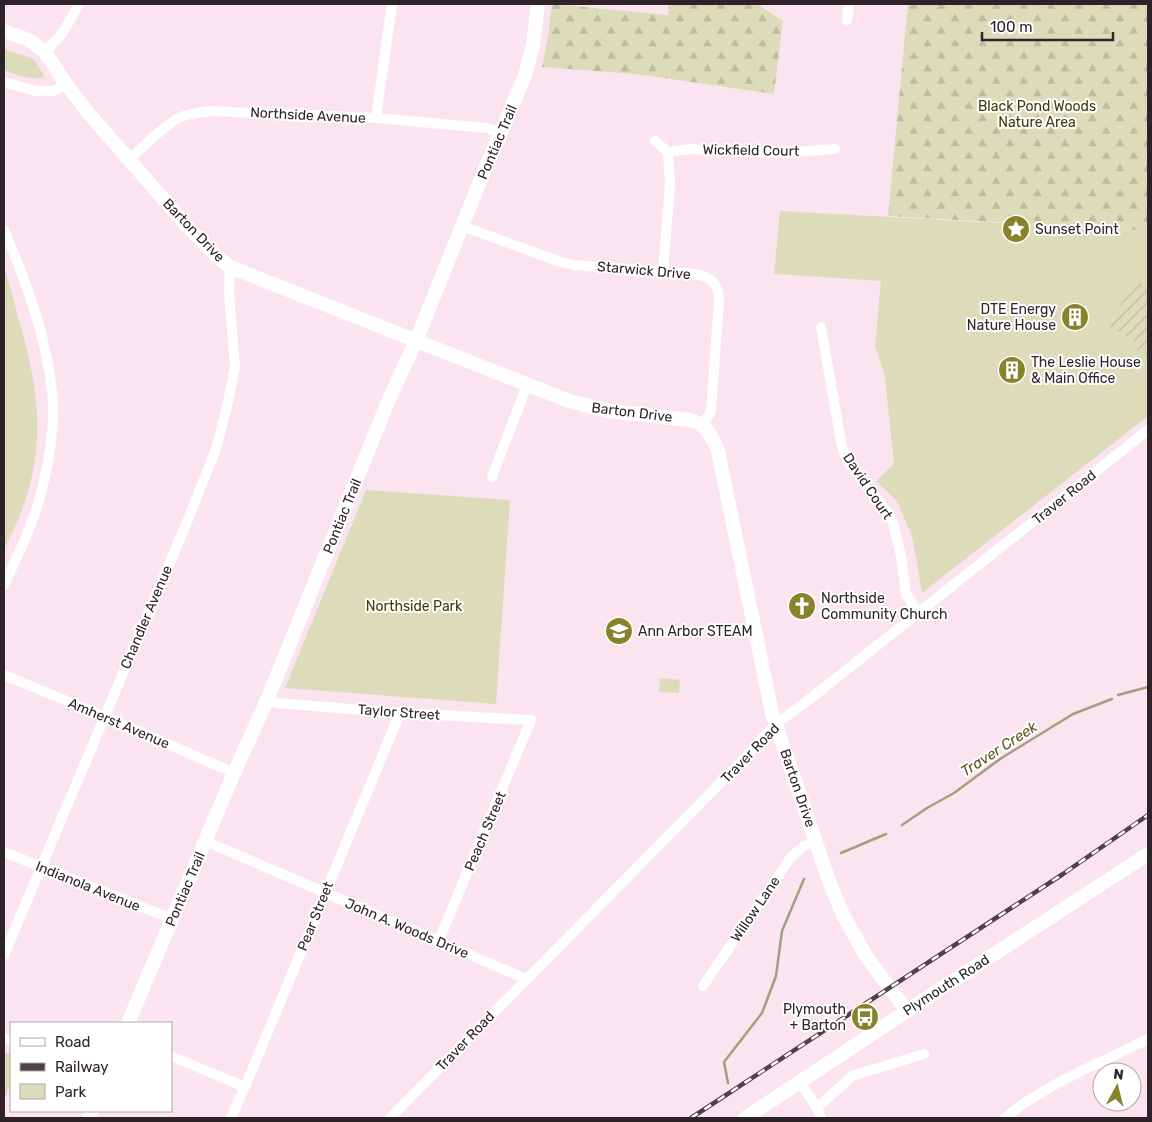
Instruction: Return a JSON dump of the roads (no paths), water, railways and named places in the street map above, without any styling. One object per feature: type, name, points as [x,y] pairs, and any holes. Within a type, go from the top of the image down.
[{"type":"main road","name":"Pontiac Trail","points":[[128,1022],[234,773],[268,700],[390,397],[416,341],[530,61],[538,4]]},
{"type":"main road","name":"Barton Drive","points":[[4,31],[29,40],[45,52],[66,84],[90,115],[186,225],[217,257],[230,267],[527,385],[590,408],[623,414],[681,418],[703,425],[710,434],[718,451],[772,713],[829,881],[854,936],[879,974],[907,1011]]},
{"type":"main road","name":"Plymouth Road","points":[[745,1118],[1148,854]]},
{"type":"street","points":[[45,52],[62,34],[79,4]]},
{"type":"street","points":[[376,118],[392,4]]},
{"type":"street","points":[[847,20],[849,4]]},
{"type":"street","points":[[4,82],[36,91],[54,91],[66,84]]},
{"type":"street","name":"Northside Avenue","points":[[130,159],[180,118],[210,111],[376,118],[486,128],[501,133]]},
{"type":"street","points":[[655,141],[668,152],[670,184],[663,271]]},
{"type":"street","name":"Wickfield Court","points":[[668,152],[690,148],[779,153],[835,149]]},
{"type":"street","name":"Starwick Drive","points":[[462,226],[561,262],[706,276],[715,283],[719,292],[719,302],[711,411],[703,425]]},
{"type":"street","points":[[4,230],[18,263],[42,336],[52,391],[52,413],[48,461],[40,497],[4,585]]},
{"type":"street","name":"Chandler Avenue","points":[[4,955],[216,450],[235,367],[229,293],[230,267]]},
{"type":"street","name":"David Court","points":[[821,328],[842,447],[848,462],[888,513],[893,523],[901,556],[906,594],[918,612]]},
{"type":"street","points":[[492,477],[527,385]]},
{"type":"street","name":"Traver Road","points":[[390,1118],[739,764],[776,724],[815,696],[1148,430]]},
{"type":"street","name":"Amherst Avenue","points":[[4,675],[234,773]]},
{"type":"street","name":"Taylor Street","points":[[268,700],[282,703],[400,713],[531,720]]},
{"type":"street","name":"Pear Street","points":[[231,1118],[400,713]]},
{"type":"street","name":"Peach Street","points":[[438,942],[531,720]]},
{"type":"street","name":"John A. Woods Drive","points":[[205,841],[526,979]]},
{"type":"street","name":"Willow Lane","points":[[703,986],[790,857],[804,846],[816,841]]},
{"type":"street","name":"Indianola Avenue","points":[[4,852],[172,919]]},
{"type":"street","points":[[1005,1118],[1019,1106],[1048,1089],[1148,1039]]},
{"type":"street","points":[[800,1082],[819,1113],[852,1076],[924,1054]]},
{"type":"street","points":[[172,1056],[245,1087]]},
{"type":"waterway","name":"Traver Creek","points":[[1118,695],[1148,687]]},
{"type":"waterway","name":"Traver Creek","points":[[902,825],[954,793],[1000,759],[1073,714],[1112,699]]},
{"type":"waterway","name":"Traver Creek","points":[[841,853],[886,834]]},
{"type":"waterway","name":"Traver Creek","points":[[728,1083],[724,1062],[762,1013],[776,976],[782,931],[804,879]]},
{"type":"railway","points":[[691,1118],[1063,874],[1148,815]]},
{"type":"place","name":"Sunset Point","points":[[1016,229]]},
{"type":"place","name":"DTE Energy Nature House","points":[[1075,317]]},
{"type":"place","name":"The Leslie House & Main Office","points":[[1012,370]]},
{"type":"place","name":"Northside Community Church","points":[[802,606]]},
{"type":"place","name":"Ann Arbor STEAM","points":[[619,631]]},
{"type":"place","name":"Plymouth + Barton","points":[[865,1017]]},
{"type":"park label","name":"Black Pond Woods Nature Area","points":[[1037,114]]},
{"type":"park label","name":"Northside Park","points":[[414,606]]}]
